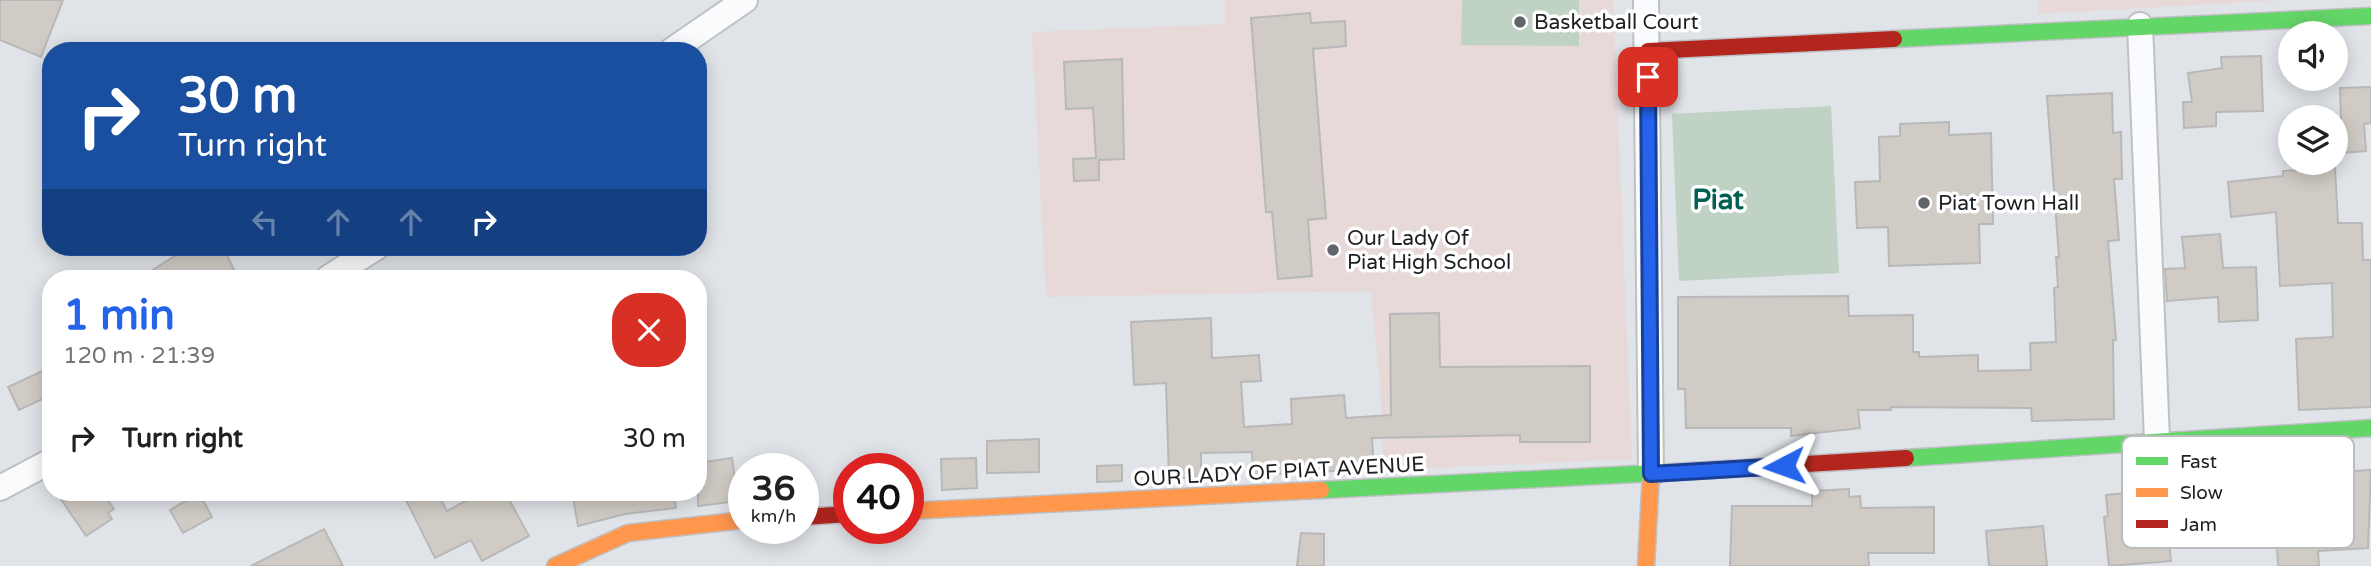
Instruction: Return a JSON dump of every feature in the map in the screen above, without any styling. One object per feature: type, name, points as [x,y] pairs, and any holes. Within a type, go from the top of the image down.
[{"type":"street","points":[[684,42],[745,0]]},
{"type":"street","points":[[1646,0],[1651,474],[1646,566]]},
{"type":"street","points":[[1648,51],[2140,25],[2371,16]]},
{"type":"street","points":[[2140,25],[2157,436]]},
{"type":"street","points":[[341,270],[363,256]]},
{"type":"street","name":"OUR LADY OF PIAT AVENUE","points":[[2228,436],[2371,428]]},
{"type":"street","name":"OUR LADY OF PIAT AVENUE","points":[[924,511],[1651,474],[2122,442]]},
{"type":"street","points":[[0,488],[42,466]]},
{"type":"street","points":[[555,566],[628,533],[728,522]]},
{"type":"shaded area","name":"Our Lady Of Piat High School","points":[[1226,0],[1613,0],[1632,459],[1384,470],[1380,384],[1371,291],[1046,297],[1032,32],[1226,24]]},
{"type":"shaded area","points":[[2039,0],[2284,0],[2039,14]]},
{"type":"green space","name":"Basketball Court","points":[[1462,0],[1579,0],[1579,46],[1461,45]]},
{"type":"green space","points":[[1831,106],[1839,273],[1679,281],[1672,114]]},
{"type":"building","points":[[0,0],[63,0],[47,42],[42,42],[41,57],[0,40]]},
{"type":"building","points":[[1310,13],[1311,23],[1345,21],[1346,46],[1313,49],[1326,218],[1308,220],[1312,276],[1278,279],[1272,212],[1266,212],[1251,18]]},
{"type":"building","points":[[2261,56],[2263,111],[2216,112],[2216,126],[2184,128],[2183,102],[2192,102],[2188,73],[2222,68],[2221,57]]},
{"type":"building","points":[[1122,59],[1124,159],[1099,160],[1099,180],[1074,181],[1073,159],[1096,158],[1093,108],[1066,109],[1064,62]]},
{"type":"building","points":[[2371,87],[2371,123],[2364,124],[2366,151],[2348,152],[2348,105],[2341,105],[2340,91],[2348,91],[2348,88]]},
{"type":"building","points":[[2112,93],[2113,133],[2121,132],[2122,179],[2114,179],[2119,240],[2108,241],[2116,340],[2113,340],[2114,419],[2032,421],[2031,408],[1891,407],[1891,410],[1858,410],[1860,428],[1791,436],[1791,428],[1686,428],[1685,389],[1678,389],[1678,297],[1848,296],[1849,316],[1913,315],[1913,352],[1919,352],[1919,357],[1978,355],[1978,371],[2031,370],[2030,343],[2056,342],[2054,288],[2058,287],[2056,257],[2059,257],[2047,96]]},
{"type":"building","name":"Piat Town Hall","points":[[1949,122],[1949,135],[1991,133],[1993,224],[1979,224],[1980,263],[1889,266],[1888,227],[1857,228],[1855,182],[1880,181],[1879,137],[1900,136],[1900,124]]},
{"type":"building","points":[[2335,175],[2338,223],[2362,223],[2363,260],[2371,260],[2371,407],[2299,410],[2296,339],[2333,337],[2332,283],[2280,286],[2276,212],[2231,217],[2228,182],[2283,176]]},
{"type":"building","points":[[2220,234],[2223,268],[2256,267],[2258,320],[2219,322],[2218,297],[2167,301],[2165,269],[2185,268],[2182,237]]},
{"type":"building","points":[[175,256],[227,256],[234,270],[153,270]]},
{"type":"building","points":[[1439,313],[1440,367],[1590,366],[1590,442],[1520,442],[1520,435],[1372,438],[1374,469],[1253,475],[1252,452],[1201,453],[1201,477],[1169,479],[1166,383],[1134,385],[1131,322],[1211,318],[1212,358],[1259,355],[1261,381],[1241,382],[1244,427],[1292,424],[1291,399],[1344,395],[1346,418],[1391,415],[1390,314]]},
{"type":"building","points":[[42,371],[42,399],[19,410],[8,387]]},
{"type":"building","points":[[1039,439],[1039,472],[987,473],[987,441]]},
{"type":"building","points":[[976,458],[977,488],[942,490],[941,459]]},
{"type":"building","points":[[728,459],[728,502],[698,506],[698,501],[707,501],[707,462]]},
{"type":"building","points":[[1122,465],[1122,481],[1097,482],[1097,466]]},
{"type":"building","points":[[2371,470],[2368,548],[2318,551],[2319,566],[2278,566],[2277,548],[2354,548],[2354,471]]},
{"type":"building","points":[[1849,489],[1849,497],[1860,496],[1861,508],[1934,507],[1934,553],[1868,553],[1869,566],[1730,566],[1732,506],[1812,506],[1812,491]]},
{"type":"building","points":[[2122,494],[2122,548],[2170,548],[2171,561],[2109,566],[2104,517],[2108,516],[2106,495]]},
{"type":"building","points":[[62,501],[108,501],[114,509],[108,513],[112,519],[86,536]]},
{"type":"building","points":[[185,501],[203,501],[212,517],[183,533],[170,510]]},
{"type":"building","points":[[406,501],[442,501],[447,511],[465,501],[510,501],[529,536],[482,561],[471,540],[435,558]]},
{"type":"building","points":[[574,501],[675,501],[676,508],[625,514],[578,526]]},
{"type":"building","points":[[2043,526],[2047,566],[1989,566],[1986,531]]},
{"type":"building","points":[[324,529],[343,566],[251,566]]},
{"type":"building","points":[[1301,533],[1324,534],[1324,566],[1297,566]]},
{"type":"traffic: fast","points":[[1894,39],[2371,16]]},
{"type":"traffic: fast","points":[[2247,436],[2371,428]]},
{"type":"traffic: fast","points":[[1906,458],[2122,444]]},
{"type":"traffic: fast","points":[[1321,490],[1694,471]]},
{"type":"traffic: slow","points":[[1646,566],[1651,474]]},
{"type":"traffic: slow","points":[[924,510],[1321,490]]},
{"type":"traffic: slow","points":[[555,566],[628,533],[728,522]]},
{"type":"traffic: jam","points":[[1648,51],[1894,39]]},
{"type":"traffic: jam","points":[[1694,471],[1906,458]]},
{"type":"traffic: jam","points":[[819,516],[833,515]]},
{"type":"place","name":"Basketball Court","points":[[1520,22]]},
{"type":"place","name":"Piat Town Hall","points":[[1924,203]]},
{"type":"place","name":"Our Lady Of Piat High School","points":[[1333,250]]},
{"type":"district","name":"Piat","points":[[1718,200]]},
{"type":"route","points":[[1648,77],[1651,474],[1784,466]]}]
